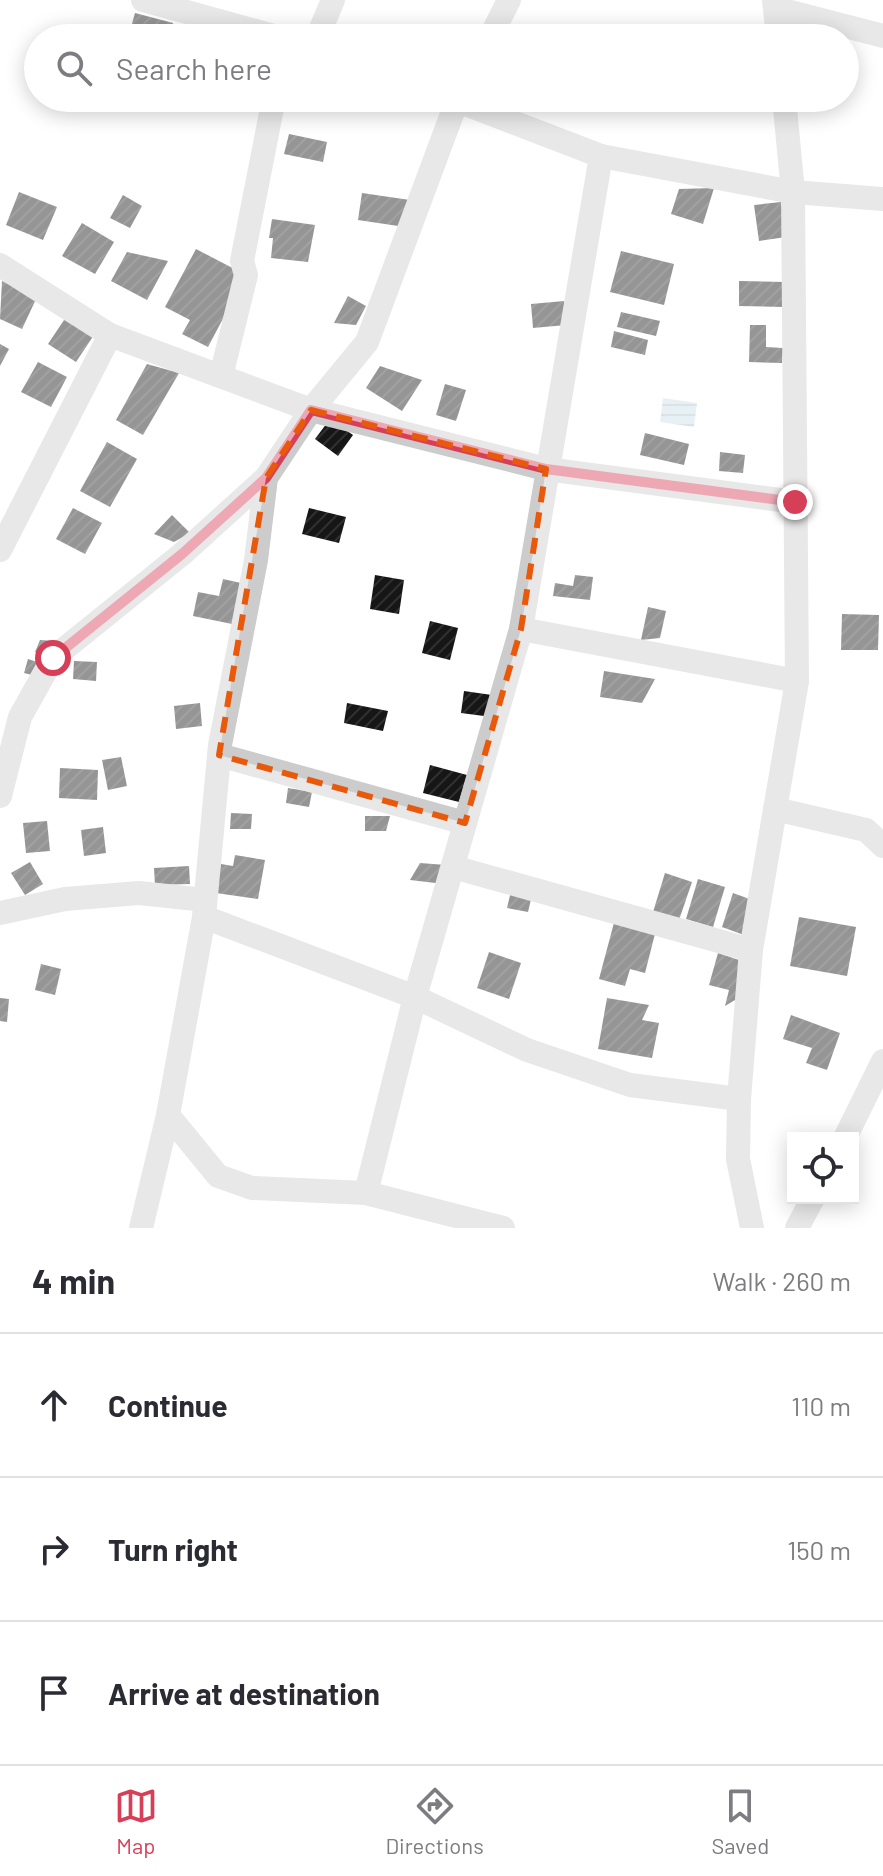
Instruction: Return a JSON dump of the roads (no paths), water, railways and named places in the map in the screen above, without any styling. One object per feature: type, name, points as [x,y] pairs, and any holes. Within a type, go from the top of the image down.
[{"type":"street","points":[[323,24],[333,0]]},
{"type":"street","points":[[497,24],[509,0]]},
{"type":"street","points":[[157,2],[233,24]]},
{"type":"street","points":[[776,24],[774,4],[842,24]]},
{"type":"street","points":[[859,29],[883,36]]},
{"type":"street","points":[[221,376],[246,275],[242,261],[271,112]]},
{"type":"street","points":[[0,796],[20,717],[53,658],[182,554],[266,478],[311,410],[367,342],[450,112]]},
{"type":"street","points":[[488,112],[601,156],[793,192],[883,199]]},
{"type":"street","points":[[752,1228],[738,1159],[739,1099],[751,950],[797,681],[793,192],[785,112]]},
{"type":"street","points":[[366,1193],[415,997],[521,629],[601,156]]},
{"type":"street","points":[[0,265],[110,335],[311,410],[546,469],[795,502]]},
{"type":"street","points":[[0,550],[9,510],[110,335]]},
{"type":"street","points":[[141,1228],[168,1115],[205,909],[219,755],[256,560],[266,478]]},
{"type":"street","points":[[521,629],[797,681]]},
{"type":"street","points":[[219,755],[465,823]]},
{"type":"street","points":[[775,809],[866,830],[883,846]]},
{"type":"street","points":[[453,867],[751,950]]},
{"type":"street","points":[[0,913],[65,899],[139,893],[205,909],[415,997],[527,1050],[630,1085],[739,1099]]},
{"type":"street","points":[[848,1132],[883,1061]]},
{"type":"street","points":[[168,1115],[218,1176],[252,1188],[366,1193],[503,1228]]},
{"type":"street","points":[[797,1228],[810,1204]]},
{"type":"water","points":[[663,398],[697,403],[694,427],[660,422]]}]
